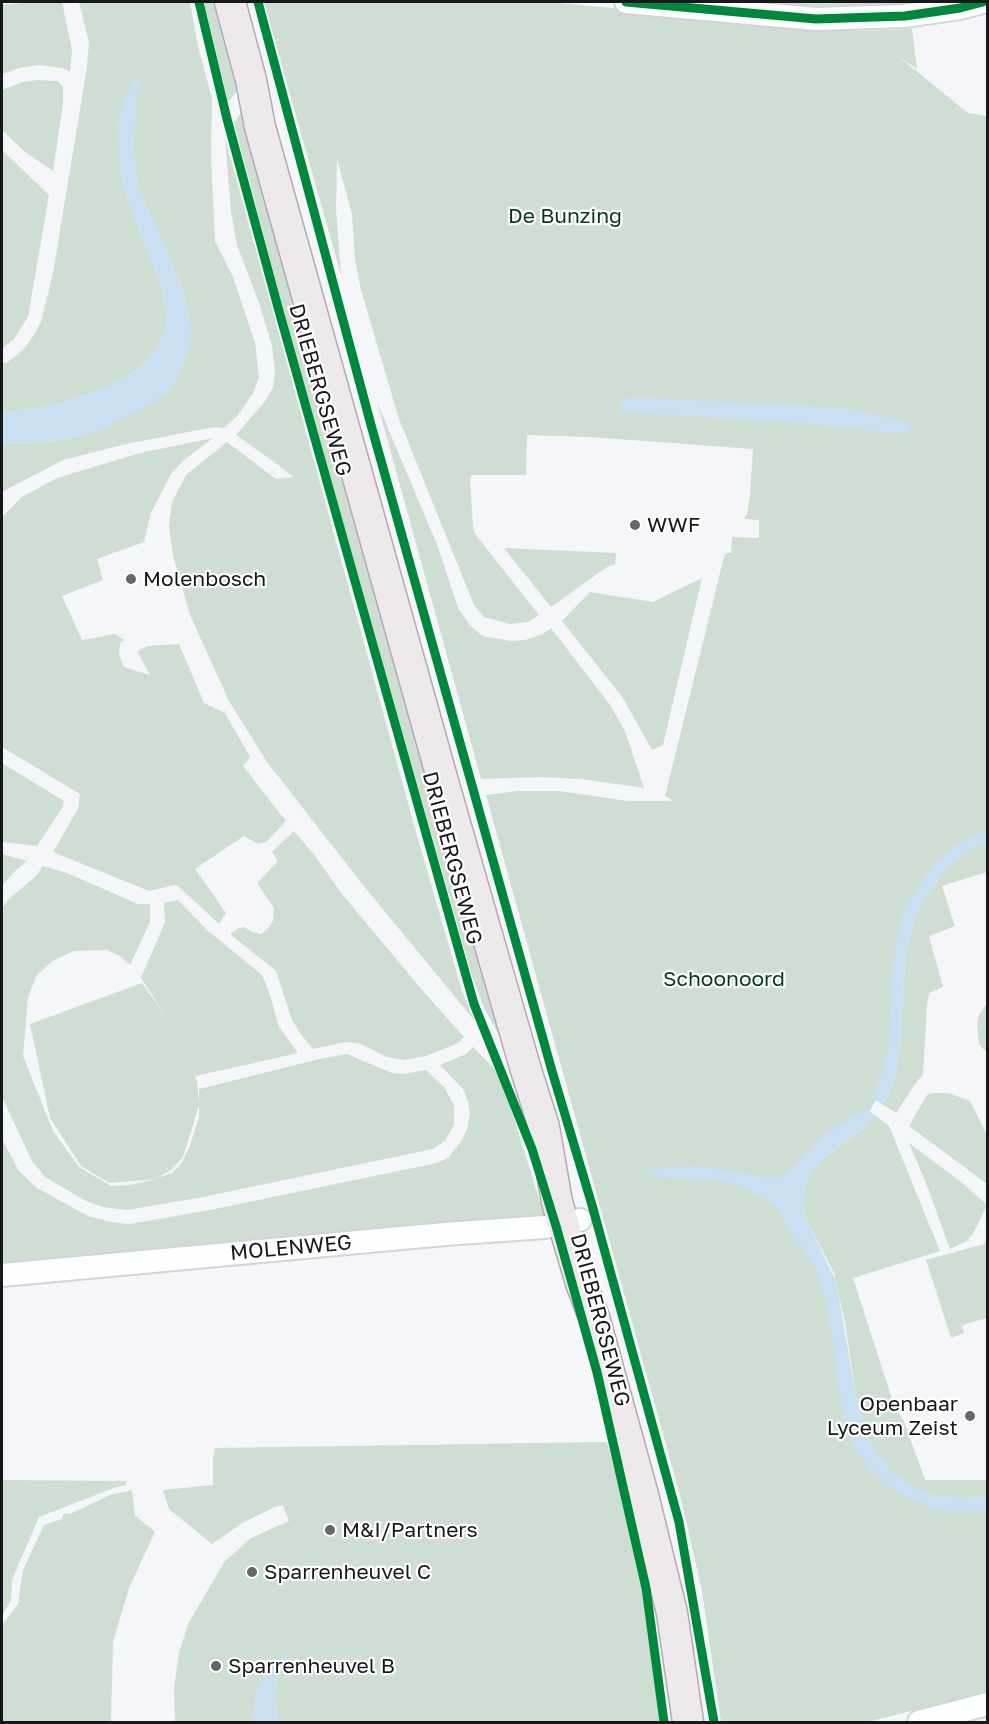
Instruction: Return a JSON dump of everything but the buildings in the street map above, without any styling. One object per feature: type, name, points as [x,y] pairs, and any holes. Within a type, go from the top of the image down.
[{"type":"main road","name":"DRIEBERGSEWEG","points":[[230,2],[251,80],[263,139],[444,785],[525,1067],[544,1127],[561,1162],[572,1222],[594,1275],[594,1317],[643,1495],[672,1613],[688,1722]]},
{"type":"street","points":[[626,2],[816,19],[905,16],[960,8],[983,2]]},
{"type":"street","name":"MOLENWEG","points":[[2,1275],[445,1234],[545,1227],[572,1222]]},
{"type":"street","points":[[919,1722],[987,1704]]},
{"type":"green space","points":[[62,2],[72,50],[70,72],[63,68],[37,65],[2,74],[2,5]]},
{"type":"green space","points":[[79,2],[190,2],[198,46],[212,99],[211,157],[215,241],[233,277],[255,343],[259,377],[253,393],[238,415],[224,428],[214,427],[126,444],[63,460],[2,492],[2,443],[47,442],[81,436],[101,429],[168,391],[178,376],[186,357],[190,319],[183,290],[138,187],[133,147],[138,75],[119,166],[137,224],[161,284],[167,315],[166,328],[160,343],[148,361],[109,387],[61,403],[2,413],[2,364],[24,349],[34,335],[41,322],[53,273],[87,67],[89,42]]},
{"type":"green space","points":[[204,2],[217,2],[240,87],[228,102]]},
{"type":"green space","points":[[264,2],[549,2],[857,31],[912,29],[917,69],[899,57],[968,113],[987,116],[987,836],[956,850],[925,885],[908,923],[890,1075],[865,1120],[802,1172],[785,1208],[825,1281],[856,1431],[889,1479],[944,1504],[987,1505],[987,1692],[867,1722],[721,1722],[702,1591],[681,1499],[486,795],[518,791],[560,791],[627,801],[673,801],[665,796],[724,557],[726,553],[731,553],[732,537],[759,538],[759,520],[744,519],[750,495],[753,449],[589,437],[527,435],[526,475],[472,475],[470,479],[473,527],[475,534],[539,615],[528,622],[510,624],[484,617],[474,605],[399,419],[361,290],[355,260],[352,214],[337,159],[336,210],[341,275]]},
{"type":"green space","points":[[715,2],[967,2],[881,14]]},
{"type":"green space","points":[[58,81],[63,87],[63,104],[53,171],[25,152],[2,130],[2,90],[23,82]]},
{"type":"green space","points":[[245,106],[504,1044],[485,1010],[472,976],[297,361],[234,123]]},
{"type":"green space","points":[[225,138],[416,832],[462,991],[474,1020],[363,885],[267,762],[229,701],[190,615],[173,555],[169,527],[172,502],[186,475],[227,442],[276,479],[293,477],[236,435],[266,400],[273,387],[275,371],[272,346],[260,306],[237,245],[231,212]]},
{"type":"green space","points":[[2,150],[49,195],[28,317],[14,339],[2,349]]},
{"type":"green space","points":[[377,402],[438,547],[458,608],[470,625],[482,636],[511,641],[525,640],[543,634],[551,628],[610,705],[625,731],[644,788],[581,779],[541,777],[481,779]]},
{"type":"green space","points":[[213,438],[184,460],[171,474],[151,513],[144,542],[97,559],[103,580],[62,596],[82,640],[115,634],[124,640],[120,643],[119,654],[124,667],[150,675],[138,653],[139,650],[148,646],[179,644],[204,703],[225,713],[250,757],[243,766],[286,821],[266,842],[258,844],[244,836],[195,869],[226,913],[219,924],[178,886],[149,891],[53,852],[78,809],[80,794],[2,747],[2,517],[22,497],[57,478],[140,453]]},
{"type":"green space","points":[[504,548],[616,553],[615,564],[607,567],[551,607]]},
{"type":"green space","points":[[702,578],[663,745],[652,750],[623,698],[562,621],[590,592],[653,602]]},
{"type":"green space","points":[[2,763],[64,801],[62,808],[37,846],[2,842]]},
{"type":"green space","points":[[294,831],[342,894],[464,1037],[458,1043],[426,1056],[404,1060],[387,1057],[361,1044],[346,1042],[313,1049],[300,1033],[292,1020],[276,971],[230,934],[244,927],[261,934],[273,921],[274,908],[257,883],[278,861],[272,852]]},
{"type":"green space","points":[[987,843],[987,872],[942,886],[955,926],[929,936],[943,987],[929,993],[923,1075],[896,1113],[882,1104],[894,1080],[899,1054],[906,953],[913,923],[920,905],[945,869],[973,847]]},
{"type":"green space","points":[[2,854],[27,861],[2,886]]},
{"type":"green space","points":[[43,866],[67,873],[138,904],[150,904],[150,922],[130,965],[120,956],[107,950],[74,951],[54,960],[37,975],[28,997],[23,1056],[53,1131],[79,1167],[111,1186],[130,1185],[157,1179],[109,1183],[81,1166],[50,1118],[30,1024],[142,983],[165,1015],[141,978],[165,922],[164,903],[178,900],[207,930],[262,975],[279,1027],[298,1053],[196,1076],[194,1072],[199,1105],[199,1089],[347,1054],[392,1073],[404,1074],[426,1070],[444,1087],[454,1105],[454,1125],[445,1141],[433,1149],[203,1197],[127,1210],[103,1207],[86,1201],[45,1177],[32,1161],[2,1097],[2,908],[36,876]],"holes":[[[199,1105],[199,1117],[190,1146],[181,1164],[172,1173],[157,1178],[171,1170],[183,1157]]]},
{"type":"green space","points":[[987,1003],[987,1052],[979,1044],[977,1023]]},
{"type":"green space","points":[[473,1047],[501,1076],[545,1218],[2,1272],[2,1139],[19,1171],[37,1188],[88,1216],[129,1224],[205,1211],[437,1163],[448,1158],[462,1140],[470,1114],[463,1089],[440,1065],[466,1054]]},
{"type":"green space","points":[[949,1093],[970,1101],[987,1135],[987,1184],[909,1126],[927,1095]]},
{"type":"green space","points":[[875,1115],[889,1126],[940,1251],[853,1278],[892,1399],[905,1424],[925,1480],[987,1480],[987,1497],[958,1498],[932,1495],[911,1487],[890,1471],[866,1435],[857,1402],[845,1323],[834,1273],[808,1223],[803,1208],[803,1199],[806,1184],[824,1158],[866,1126]]},
{"type":"green space","points":[[909,1143],[961,1182],[987,1205],[967,1241],[950,1249]]},
{"type":"green space","points":[[987,1237],[987,1318],[962,1325],[964,1333],[951,1338],[926,1260],[984,1244]]},
{"type":"green space","points":[[607,1442],[625,1507],[644,1591],[655,1666],[659,1722],[279,1722],[274,1696],[287,1652],[257,1691],[252,1722],[175,1722],[174,1688],[179,1653],[188,1624],[225,1561],[251,1538],[289,1521],[283,1505],[275,1507],[244,1522],[212,1544],[169,1509],[163,1490],[213,1485],[215,1448]]},
{"type":"green space","points":[[2,1480],[127,1481],[125,1485],[39,1517],[12,1580],[11,1600],[2,1616]]},
{"type":"green space","points":[[132,1490],[135,1515],[155,1532],[129,1588],[113,1642],[111,1722],[2,1722],[2,1625],[18,1604],[23,1570],[44,1525],[62,1519],[64,1513],[70,1514],[110,1495]]},
{"type":"water","points":[[139,73],[133,147],[138,187],[183,290],[190,319],[191,339],[186,357],[178,376],[168,391],[153,403],[101,429],[81,436],[47,442],[2,443],[2,413],[61,403],[109,387],[148,361],[160,343],[166,328],[167,315],[161,284],[137,224],[119,166],[118,122],[125,98]]},
{"type":"water","points":[[632,397],[848,408],[897,418],[913,427],[904,432],[893,433],[799,423],[619,412],[622,400]]},
{"type":"water","points":[[980,832],[987,832],[987,843],[973,847],[945,869],[920,905],[913,923],[906,953],[899,1054],[894,1080],[882,1104],[872,1098],[877,1088],[889,1043],[891,984],[898,929],[904,910],[931,867],[956,845]]},
{"type":"water","points":[[864,1108],[875,1115],[866,1126],[824,1158],[813,1171],[806,1184],[803,1208],[836,1281],[857,1402],[866,1435],[890,1471],[911,1486],[932,1495],[958,1498],[987,1497],[987,1511],[946,1511],[930,1507],[897,1492],[868,1467],[858,1454],[843,1414],[830,1325],[822,1288],[814,1266],[784,1223],[776,1206],[742,1186],[721,1181],[655,1177],[642,1170],[693,1166],[758,1176],[781,1177],[829,1131],[860,1113]]},
{"type":"water","points":[[288,1651],[279,1673],[274,1696],[279,1722],[252,1722],[257,1691],[270,1667]]},
{"type":"cycle path","points":[[199,2],[227,119],[279,311],[474,1004],[532,1149],[597,1372],[646,1588],[664,1722]]},
{"type":"cycle path","points":[[258,2],[371,425],[552,1071],[592,1205],[679,1522],[714,1722]]},
{"type":"cycle path","points":[[626,2],[816,19],[905,16],[960,8],[983,2]]},
{"type":"place","name":"WWF","points":[[635,525]]},
{"type":"place","name":"Molenbosch","points":[[131,579]]},
{"type":"place","name":"Openbaar Lyceum Zeist","points":[[970,1416]]},
{"type":"place","name":"M&I/Partners","points":[[330,1530]]},
{"type":"place","name":"Sparrenheuvel C","points":[[252,1572]]},
{"type":"place","name":"Sparrenheuvel B","points":[[216,1666]]},
{"type":"park label","name":"De Bunzing","points":[[565,216]]},
{"type":"park label","name":"Schoonoord","points":[[724,979]]}]
